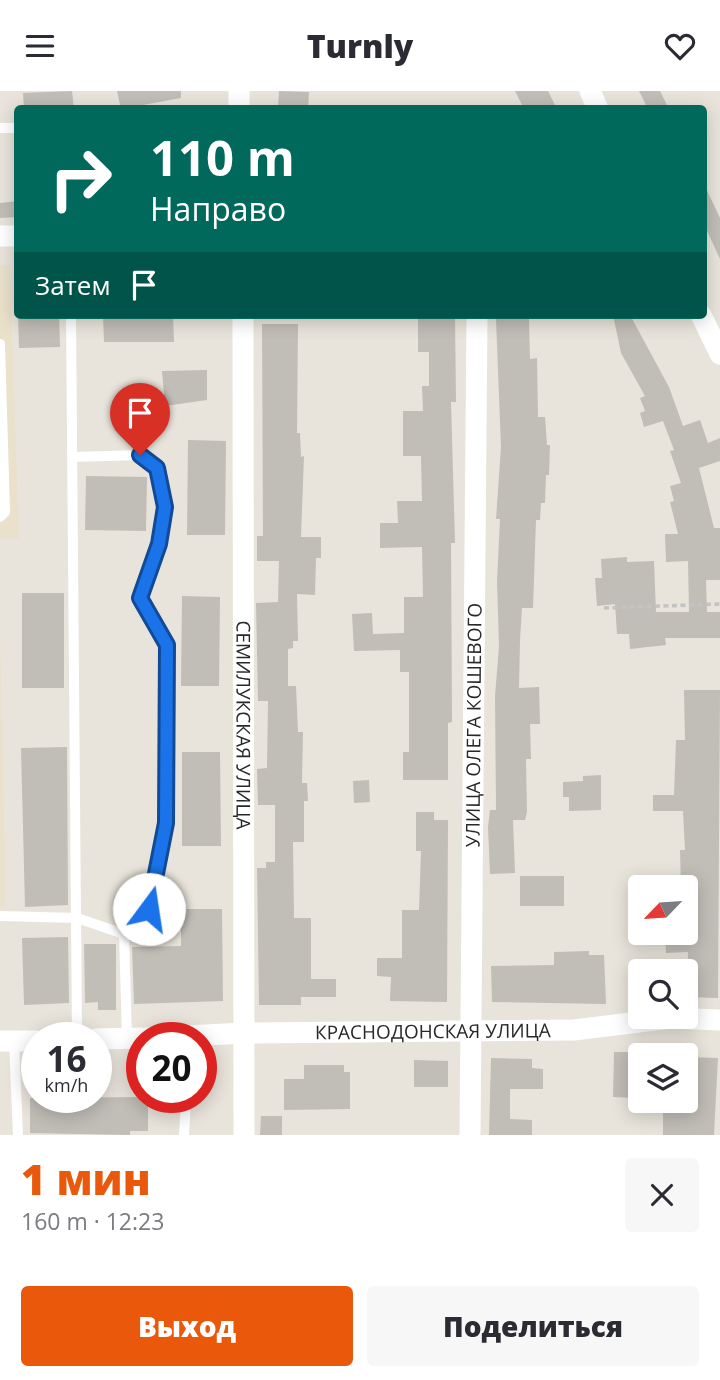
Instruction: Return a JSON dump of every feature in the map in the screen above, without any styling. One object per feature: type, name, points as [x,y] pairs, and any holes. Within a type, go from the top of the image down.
[{"type":"street","name":"СЕМИЛУКСКАЯ УЛИЦА","points":[[243,319],[244,1135]]},
{"type":"street","name":"УЛИЦА ОЛЕГА КОШЕВОГО","points":[[470,1135],[477,319]]},
{"type":"street","points":[[703,319],[720,354]]},
{"type":"street","name":"КРАСНОДОНСКАЯ УЛИЦА","points":[[217,1034],[472,1028],[574,1030],[671,1018],[720,1020]]},
{"type":"lane","points":[[71,319],[73,718],[78,810],[77,1022]]},
{"type":"lane","points":[[0,344],[5,512],[0,517]]},
{"type":"lane","points":[[0,916],[77,918],[99,928],[124,934],[142,930],[156,887],[166,823],[167,645],[140,598],[159,544],[165,507],[157,468],[140,455],[73,457]]},
{"type":"lane","points":[[124,934],[136,1022]]},
{"type":"lane","points":[[7,1041],[18,1135]]},
{"type":"lane","points":[[184,1135],[185,1113]]},
{"type":"path","points":[[604,608],[720,604]]},
{"type":"shaded area","points":[[0,265],[10,265],[19,538],[0,538]]},
{"type":"shaded area","points":[[0,633],[6,906],[0,906]]},
{"type":"building","points":[[72,91],[74,105],[24,105],[23,93]]},
{"type":"building","points":[[117,91],[181,91],[181,98],[143,105],[120,105]]},
{"type":"building","points":[[279,91],[309,92],[308,105],[278,105]]},
{"type":"building","points":[[515,91],[548,91],[555,105],[522,105]]},
{"type":"building","points":[[639,91],[660,91],[667,105],[646,105]]},
{"type":"building","points":[[707,190],[720,218],[720,259],[707,231]]},
{"type":"building","points":[[14,201],[14,217],[0,218],[0,203]]},
{"type":"building","points":[[18,319],[59,319],[60,347],[19,348]]},
{"type":"building","points":[[103,319],[173,319],[174,342],[104,342]]},
{"type":"building","points":[[418,319],[455,319],[456,402],[451,402],[455,543],[451,543],[452,722],[448,723],[448,780],[403,780],[403,752],[409,752],[409,672],[400,672],[400,650],[354,651],[352,614],[372,613],[373,634],[404,633],[404,597],[423,597],[422,547],[380,548],[380,523],[398,523],[397,501],[422,501],[421,456],[403,456],[403,411],[423,411],[422,386],[429,386],[429,352],[418,352]]},
{"type":"building","points":[[496,319],[529,319],[530,359],[537,358],[538,417],[545,417],[547,445],[550,445],[545,503],[541,503],[540,520],[536,520],[533,608],[522,608],[519,688],[539,687],[540,724],[530,724],[531,759],[526,759],[525,820],[513,820],[515,873],[490,874],[488,827],[490,810],[496,810],[495,696],[499,646],[497,581],[500,519],[496,519],[501,447]]},
{"type":"building","points":[[614,319],[632,319],[669,387],[683,426],[700,420],[708,443],[720,438],[720,461],[699,468],[714,528],[720,528],[720,580],[706,580],[707,612],[720,612],[720,638],[665,638],[666,645],[630,649],[629,634],[617,634],[615,604],[597,606],[595,578],[602,578],[601,559],[627,557],[627,562],[654,561],[656,612],[689,612],[688,561],[666,562],[665,534],[678,534],[670,502],[674,501],[670,486],[681,483],[670,451],[674,450],[663,421],[644,427],[640,413],[645,411],[640,398],[645,396],[621,353]]},
{"type":"building","points":[[262,324],[298,324],[297,433],[300,433],[301,457],[304,456],[301,537],[321,537],[321,558],[316,558],[315,595],[297,594],[298,641],[293,641],[293,648],[288,649],[288,686],[296,686],[298,732],[303,732],[302,783],[307,783],[308,801],[304,801],[304,842],[293,842],[294,918],[311,918],[311,979],[336,979],[336,997],[301,997],[301,1005],[259,1005],[257,868],[266,868],[266,862],[275,862],[275,805],[258,805],[257,769],[267,768],[268,701],[258,701],[256,603],[278,602],[279,561],[257,561],[257,536],[263,536]]},
{"type":"building","points":[[207,370],[207,400],[165,406],[162,371]]},
{"type":"building","points":[[188,440],[226,441],[225,535],[187,535]]},
{"type":"building","points":[[86,476],[147,477],[146,531],[85,530]]},
{"type":"building","points":[[22,593],[64,593],[64,688],[22,688]]},
{"type":"building","points":[[182,596],[220,597],[219,686],[181,686]]},
{"type":"building","points":[[684,690],[720,690],[718,998],[698,997],[698,959],[688,959],[688,952],[666,953],[666,945],[698,945],[698,875],[681,875],[680,850],[685,850],[683,811],[653,811],[653,795],[674,795],[676,740],[685,740]]},
{"type":"building","points":[[67,747],[68,905],[25,907],[21,748]]},
{"type":"building","points":[[182,752],[220,752],[221,846],[182,846]]},
{"type":"building","points":[[601,775],[601,810],[569,811],[569,797],[563,797],[563,782],[583,781],[583,776]]},
{"type":"building","points":[[369,780],[370,802],[354,803],[353,781]]},
{"type":"building","points":[[416,812],[434,812],[434,820],[448,820],[447,1002],[390,1001],[391,977],[377,976],[377,958],[402,958],[402,910],[419,910],[421,851],[416,851]]},
{"type":"building","points":[[520,876],[564,876],[564,906],[520,906]]},
{"type":"building","points":[[181,909],[222,909],[223,1001],[134,1004],[132,947],[181,946]]},
{"type":"building","points":[[68,937],[69,1003],[24,1005],[22,938]]},
{"type":"building","points":[[84,944],[116,944],[116,1010],[98,1010],[98,1002],[85,1003]]},
{"type":"building","points":[[589,951],[589,955],[604,955],[606,1004],[492,1002],[491,966],[554,965],[554,952]]},
{"type":"building","points":[[614,1052],[628,1052],[628,1098],[613,1097]]},
{"type":"building","points":[[698,1057],[718,1058],[714,1135],[663,1135],[663,1113],[698,1113]]},
{"type":"building","points":[[491,1058],[532,1059],[532,1068],[543,1069],[543,1089],[510,1089],[510,1119],[532,1120],[532,1135],[489,1135]]},
{"type":"building","points":[[414,1060],[448,1061],[448,1087],[414,1087]]},
{"type":"building","points":[[304,1065],[344,1065],[344,1072],[350,1072],[350,1109],[284,1110],[284,1079],[304,1079]]},
{"type":"building","points":[[112,1097],[126,1097],[126,1113],[148,1113],[148,1131],[130,1131],[130,1135],[30,1133],[30,1113],[112,1113]]},
{"type":"building","points":[[261,1116],[282,1116],[282,1135],[260,1135]]},
{"type":"route","points":[[140,455],[157,468],[165,507],[159,544],[140,598],[167,645],[166,823],[156,887],[149,909]]}]
